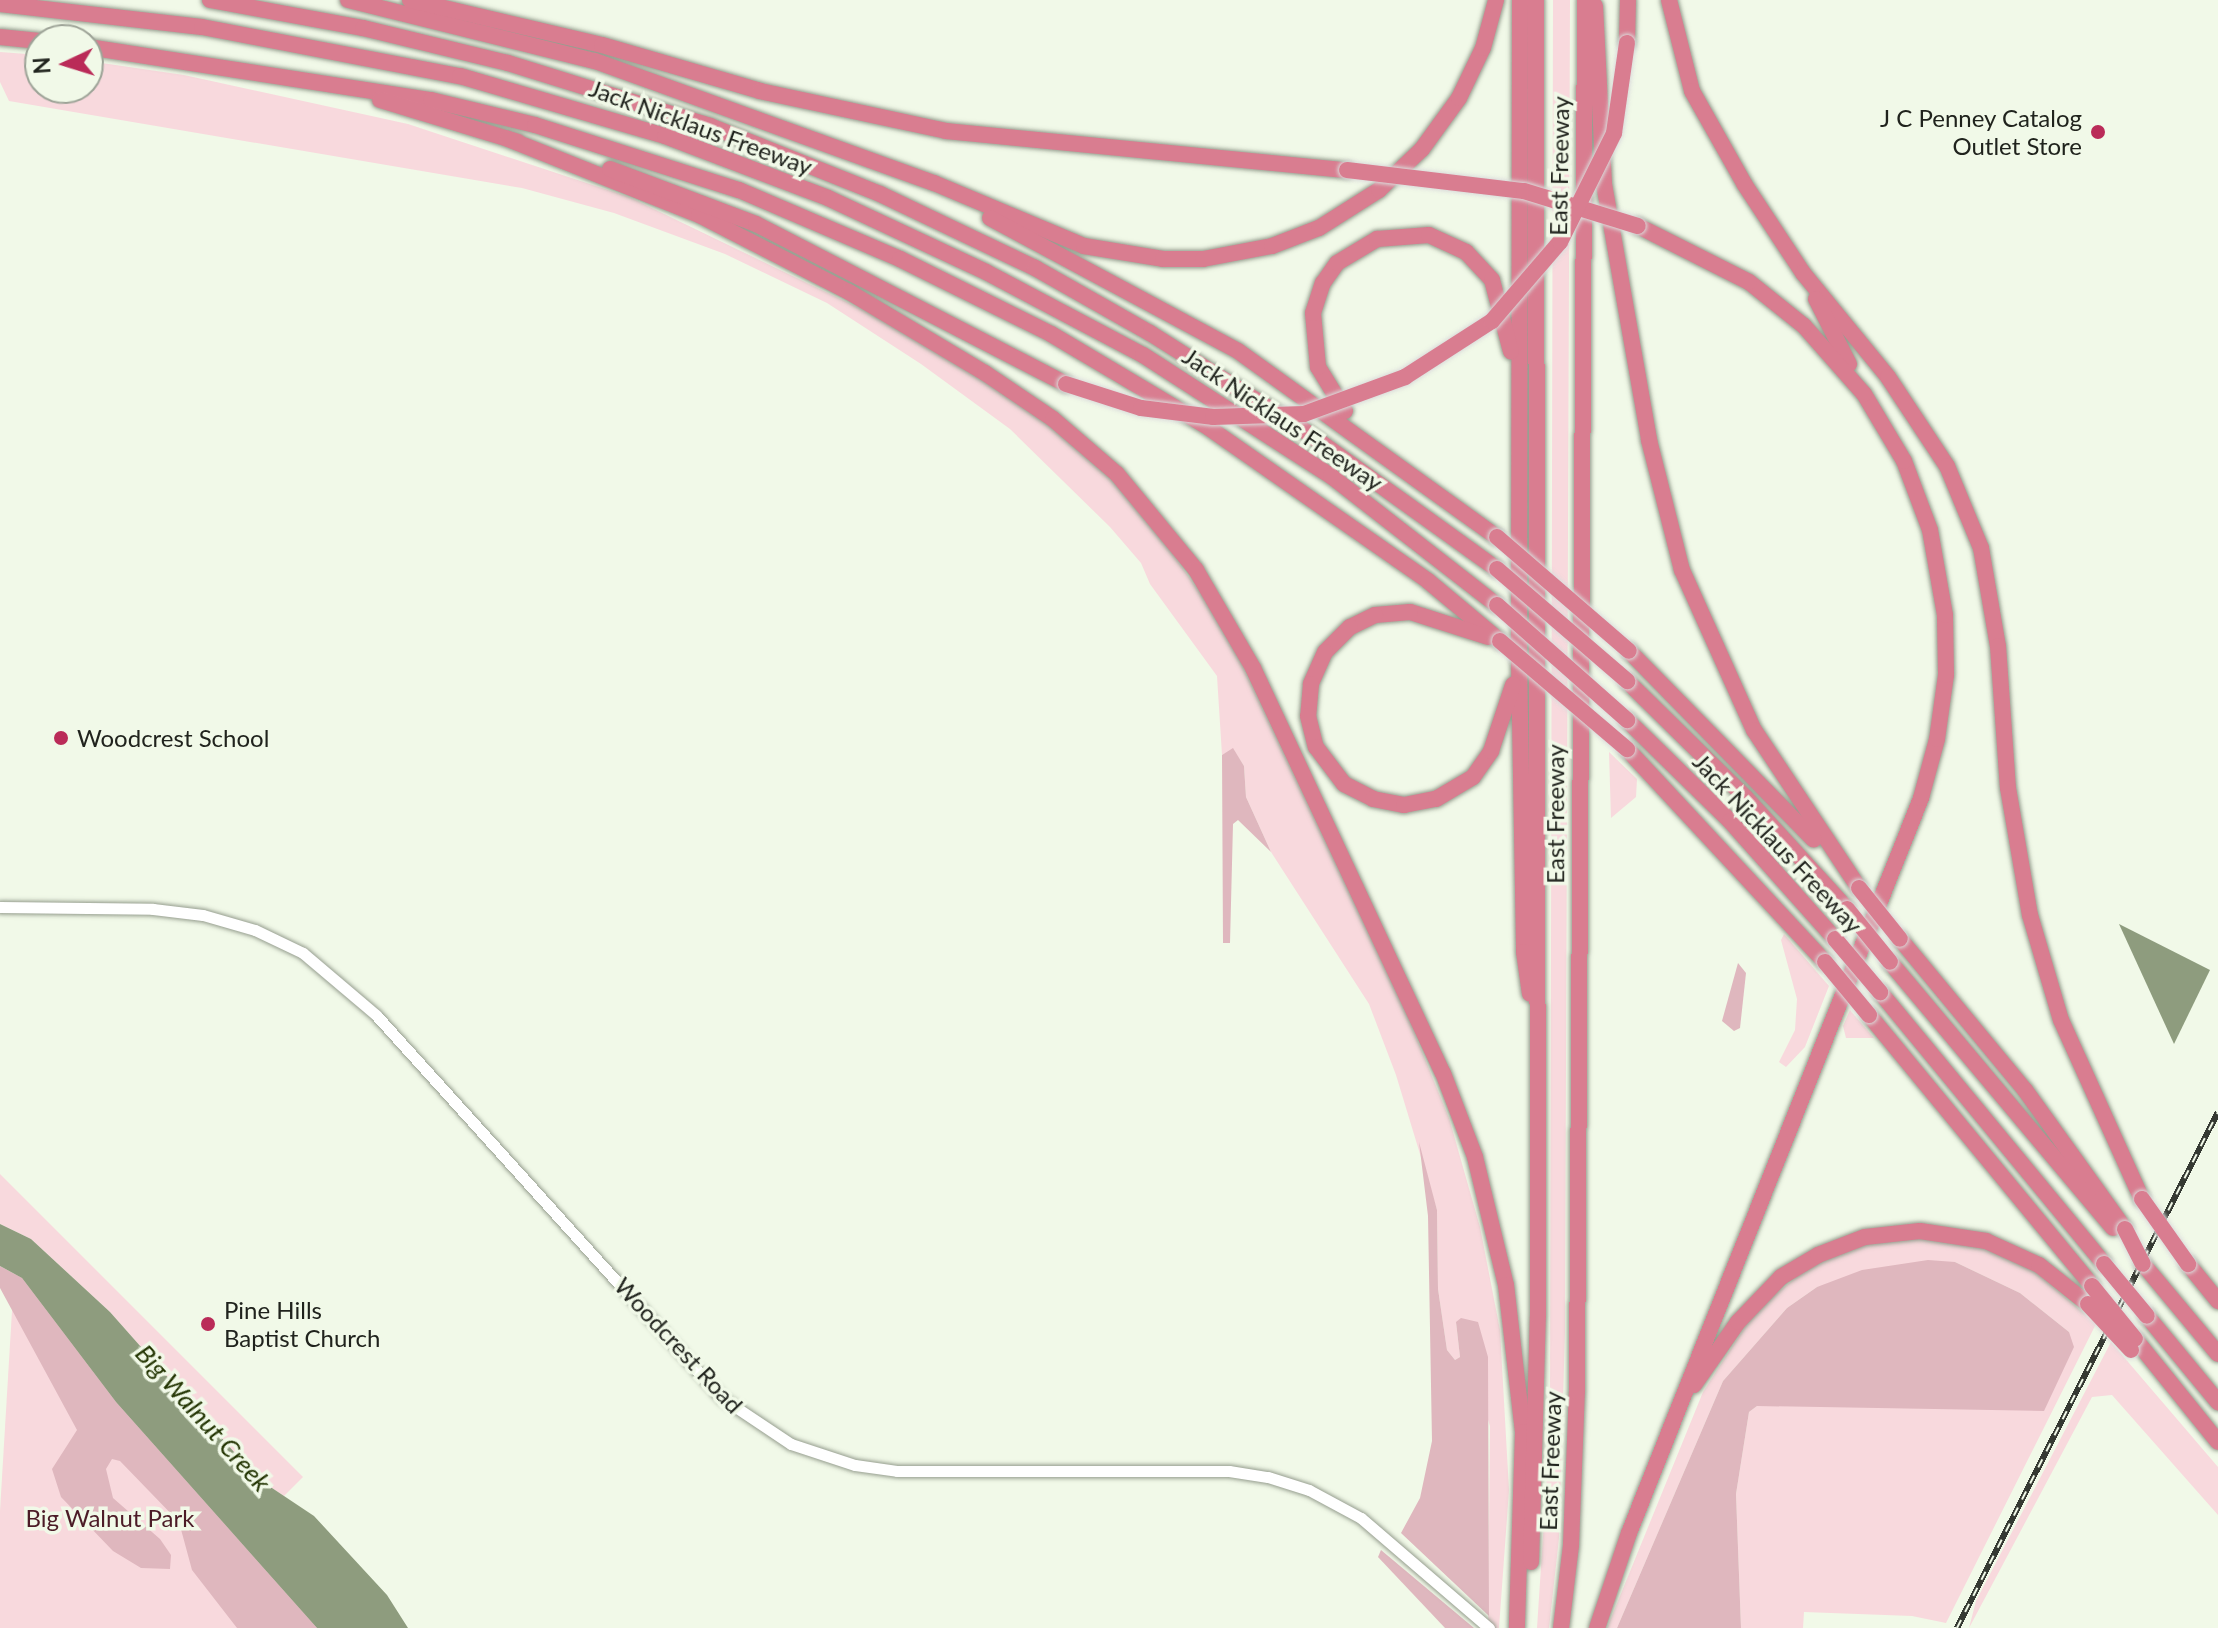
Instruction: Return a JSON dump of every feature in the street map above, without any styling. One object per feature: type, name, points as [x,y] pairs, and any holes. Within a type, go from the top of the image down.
[{"type":"highway","name":"Jack Nicklaus Freeway","points":[[210,0],[363,28],[508,63],[710,126],[880,194],[1035,268],[1150,333],[1302,429],[1497,569],[1627,681],[1847,909],[2122,1232],[2143,1264],[2218,1354]]},
{"type":"highway","points":[[348,0],[595,61],[899,172],[1084,246],[1176,259],[1272,246],[1345,213],[1422,149],[1471,75],[1496,0]]},
{"type":"highway","points":[[410,0],[602,45],[760,91],[946,131],[1490,184],[1638,226],[1749,282],[1804,326],[1864,394]]},
{"type":"highway","points":[[1520,0],[1519,660],[1524,952],[1538,1048]]},
{"type":"highway","name":"East Freeway","points":[[1520,1628],[1536,1468],[1536,0]]},
{"type":"highway","name":"East Freeway","points":[[1561,1628],[1571,1545],[1577,1391],[1585,0]]},
{"type":"highway","points":[[1595,0],[1604,184],[1649,440],[1682,570],[1713,649],[1754,730],[1859,888],[2025,1090],[2122,1232]]},
{"type":"highway","points":[[321,82],[508,139],[731,213],[1066,384],[1141,408],[1213,417],[1304,414],[1405,377],[1492,321],[1560,242],[1614,133],[1627,43],[1628,0]]},
{"type":"highway","points":[[1669,0],[1692,91],[1745,185],[1803,273],[1888,377],[1947,466],[1981,548],[1998,646],[2008,788],[2030,915],[2061,1020],[2142,1199],[2218,1301]]},
{"type":"highway","name":"Jack Nicklaus Freeway","points":[[0,4],[202,27],[460,76],[585,110],[773,176],[908,234],[1143,355],[1294,450],[1497,605],[1627,720],[1730,821],[1880,992],[2218,1402]]},
{"type":"highway","points":[[0,37],[24,39]]},
{"type":"highway","points":[[104,49],[431,100],[535,125],[739,190],[900,259],[1051,334],[1209,428],[1428,581],[1627,749],[1825,962],[2092,1286],[2133,1345]]},
{"type":"highway","points":[[508,139],[699,215],[849,292],[985,373],[1053,419],[1117,474],[1196,570],[1253,668],[1443,1073],[1475,1157],[1506,1285],[1523,1432],[1520,1628]]},
{"type":"highway","points":[[899,172],[1201,328],[1388,455],[1497,537],[1629,651],[1859,888]]},
{"type":"highway","points":[[1388,455],[1353,422],[1324,381],[1312,326],[1319,291],[1337,263],[1356,249],[1391,236],[1417,234],[1449,241],[1492,280],[1508,337],[1519,430]]},
{"type":"highway","points":[[1597,1628],[1683,1399],[1908,833],[1937,739],[1947,645],[1935,551],[1904,461],[1864,394],[1803,273]]},
{"type":"highway","points":[[1500,641],[1410,612],[1375,615],[1350,627],[1325,652],[1309,694],[1311,732],[1323,759],[1344,784],[1381,802],[1422,803],[1453,792],[1473,777],[1501,734],[1519,660]]},
{"type":"highway","points":[[1683,1399],[1738,1322],[1781,1277],[1818,1255],[1865,1237],[1920,1231],[1986,1241],[2039,1265],[2133,1345],[2214,1437]]},
{"type":"street","name":"Woodcrest Road","points":[[0,907],[153,909],[203,915],[255,930],[303,953],[386,1026],[722,1398],[791,1444],[855,1465],[897,1471],[1229,1471],[1268,1477],[1309,1490],[1361,1518],[1489,1628]]},
{"type":"green space","points":[[1553,0],[1570,0],[1565,1331],[1559,1538],[1549,1628],[1537,1628],[1550,1429]]},
{"type":"green space","points":[[0,52],[24,54],[24,104],[9,101],[0,82]]},
{"type":"green space","points":[[104,63],[184,75],[408,124],[629,197],[892,324],[1038,414],[1130,494],[1224,627],[1409,1020],[1449,1118],[1480,1227],[1500,1330],[1509,1490],[1499,1628],[1488,1628],[1490,1426],[1456,1322],[1460,1357],[1455,1360],[1447,1350],[1438,1289],[1437,1210],[1396,1075],[1369,1004],[1271,852],[1246,797],[1244,766],[1233,749],[1222,755],[1217,676],[1150,584],[1141,563],[1110,527],[1010,429],[921,364],[827,303],[725,254],[614,213],[522,188],[27,104],[104,104]]},
{"type":"green space","points":[[1233,748],[1244,766],[1246,797],[1271,852],[1238,820],[1233,824],[1230,943],[1223,943],[1222,755]]},
{"type":"green space","points":[[1609,752],[1637,779],[1636,797],[1611,818]]},
{"type":"green space","points":[[1784,934],[1829,986],[1805,1047],[1786,1067],[1779,1062],[1795,1030],[1797,999],[1781,940]]},
{"type":"green space","points":[[1738,963],[1746,973],[1740,1028],[1734,1031],[1722,1021]]},
{"type":"green space","points":[[1850,1010],[1874,1038],[1846,1038],[1843,1026]]},
{"type":"green space","points":[[1419,1142],[1437,1210],[1438,1289],[1447,1350],[1455,1360],[1460,1357],[1456,1322],[1461,1318],[1478,1322],[1488,1357],[1489,1616],[1401,1533],[1420,1498],[1432,1441],[1428,1216]]},
{"type":"green space","points":[[0,1174],[303,1477],[284,1496],[257,1478],[110,1312],[31,1239],[0,1224]]},
{"type":"green space","points":[[1919,1237],[1978,1246],[2033,1270],[2096,1324],[1946,1623],[1912,1616],[1804,1612],[1803,1628],[1741,1628],[1736,1494],[1749,1412],[1757,1406],[2069,1332],[2020,1293],[1955,1262],[1817,1287],[1787,1308],[1723,1381],[1617,1628],[1607,1628],[1703,1392],[1756,1310],[1813,1264],[1851,1247]]},
{"type":"green space","points":[[1928,1260],[1955,1262],[2020,1293],[2069,1332],[2074,1347],[2044,1411],[1757,1406],[1749,1412],[1736,1494],[1741,1628],[1617,1628],[1723,1381],[1787,1308],[1817,1287],[1862,1270]]},
{"type":"green space","name":"Big Walnut Park","points":[[15,1261],[356,1628],[0,1628],[0,1511]]},
{"type":"green space","points":[[0,1266],[22,1278],[116,1402],[317,1628],[237,1628],[192,1570],[179,1522],[120,1461],[112,1459],[106,1469],[113,1498],[160,1539],[171,1555],[170,1569],[141,1568],[113,1551],[61,1497],[52,1469],[77,1430],[0,1288]]},
{"type":"green space","points":[[2111,1342],[2218,1467],[2218,1515],[2112,1395],[2092,1397],[1969,1628],[1976,1601]]},
{"type":"green space","points":[[1381,1550],[1474,1628],[1445,1628],[1378,1557]]},
{"type":"water","points":[[2119,924],[2210,970],[2174,1044]]},
{"type":"water","name":"Big Walnut Creek","points":[[0,1224],[31,1239],[110,1312],[257,1478],[314,1516],[387,1595],[408,1628],[317,1628],[116,1402],[22,1278],[0,1266]]},
{"type":"railway","points":[[1957,1628],[2218,1112]]},
{"type":"place","name":"J C Penney Catalog Outlet Store","points":[[2098,132]]},
{"type":"place","name":"Woodcrest School","points":[[61,738]]},
{"type":"place","name":"Pine Hills Baptist Church","points":[[208,1324]]}]
